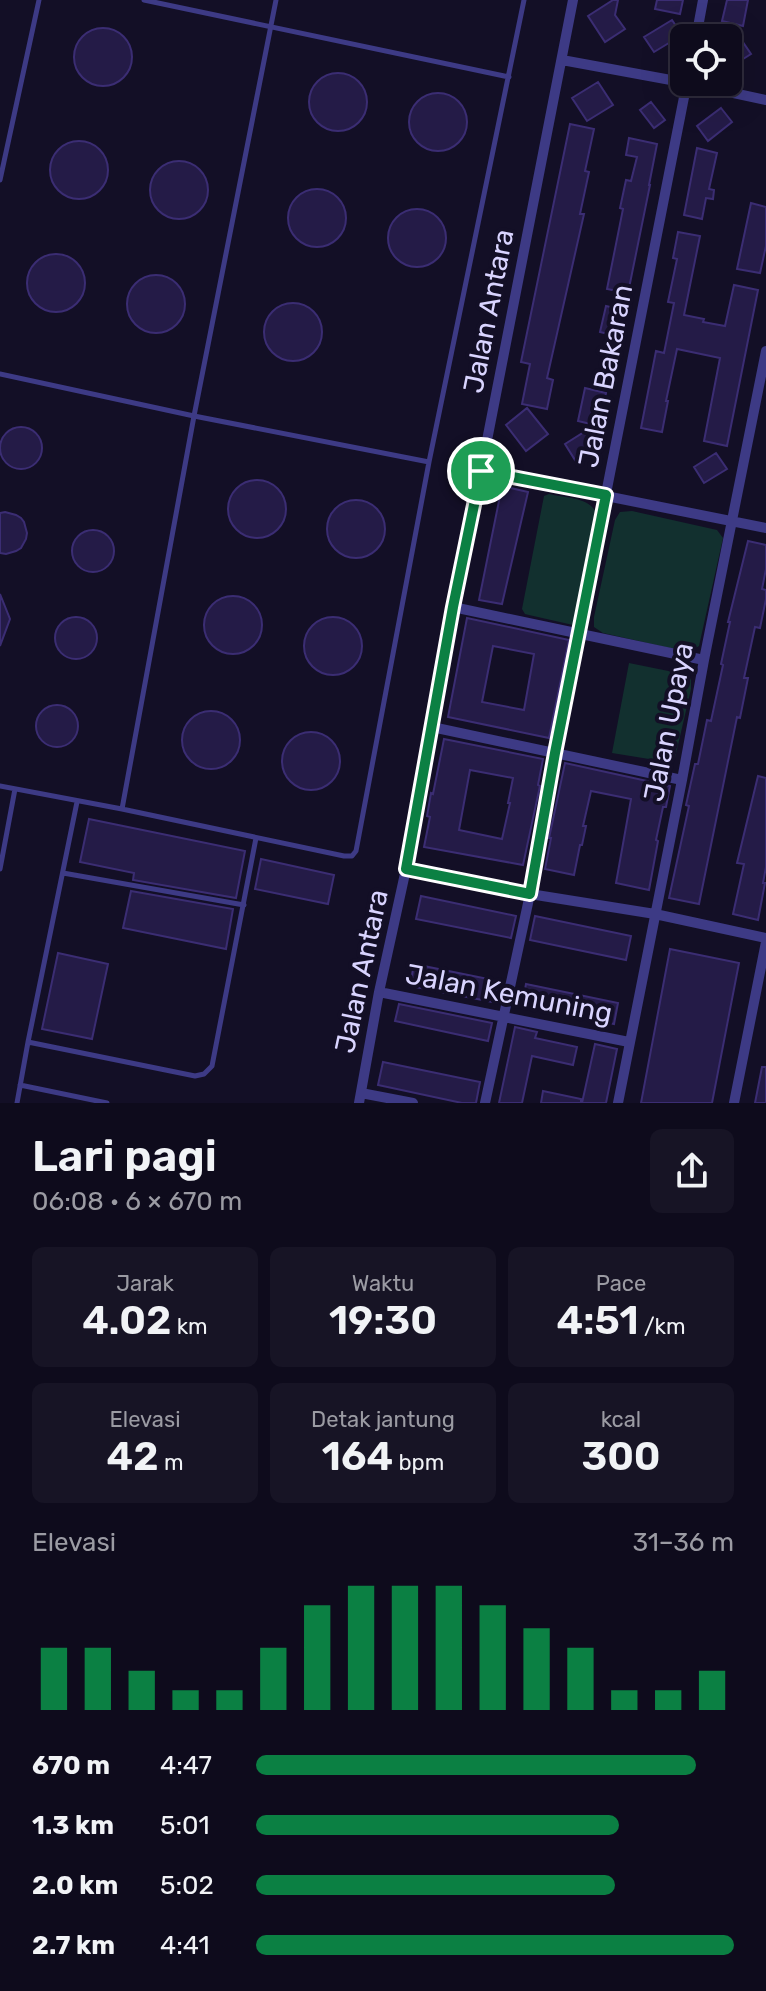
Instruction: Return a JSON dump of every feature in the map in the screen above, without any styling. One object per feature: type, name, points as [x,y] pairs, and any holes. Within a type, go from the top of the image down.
[{"type":"street","name":"Jalan Antara","points":[[360,1098],[573,0]]},
{"type":"street","points":[[699,24],[703,0]]},
{"type":"street","points":[[562,60],[670,79]]},
{"type":"street","points":[[742,95],[766,100]]},
{"type":"street","name":"Jalan Bakaran","points":[[485,1103],[530,894],[684,96]]},
{"type":"street","name":"Jalan Upaya","points":[[618,1103],[766,351]]},
{"type":"street","points":[[481,471],[766,528]]},
{"type":"street","points":[[453,607],[704,660]]},
{"type":"street","points":[[432,727],[682,780]]},
{"type":"street","points":[[406,869],[530,894],[655,914],[766,940],[734,1103]]},
{"type":"street","name":"Jalan Kemuning","points":[[379,992],[629,1042]]},
{"type":"street","points":[[360,1098],[413,1103]]},
{"type":"lane","points":[[0,180],[39,0]]},
{"type":"lane","points":[[144,0],[509,77]]},
{"type":"lane","points":[[122,809],[194,416],[276,0]]},
{"type":"lane","points":[[0,786],[344,856],[352,856],[356,851],[429,462],[524,0]]},
{"type":"lane","points":[[0,374],[429,462]]},
{"type":"lane","points":[[0,869],[15,789]]},
{"type":"lane","points":[[17,1103],[77,802]]},
{"type":"lane","points":[[28,1042],[195,1076],[204,1074],[212,1066],[256,838]]},
{"type":"lane","points":[[63,873],[244,905]]},
{"type":"lane","points":[[20,1085],[107,1103]]},
{"type":"green space","points":[[549,494],[585,502],[598,518],[573,625],[525,614],[522,609],[544,496]]},
{"type":"green space","points":[[632,511],[717,530],[723,538],[699,646],[688,652],[603,633],[594,627],[615,520],[620,512]]},
{"type":"green space","points":[[629,663],[688,675],[691,679],[675,758],[659,763],[612,753]]},
{"type":"building","points":[[618,0],[615,15],[625,29],[605,42],[588,16]]},
{"type":"building","points":[[657,0],[683,0],[680,14],[655,9]]},
{"type":"building","points":[[727,0],[748,0],[743,26],[722,21]]},
{"type":"building","points":[[672,20],[675,24],[670,24],[670,42],[654,52],[644,37]]},
{"type":"building","points":[[103,28],[114,30],[123,37],[130,46],[130,68],[123,77],[114,84],[103,86],[92,84],[83,77],[76,68],[74,57],[76,46],[83,37],[92,30]]},
{"type":"building","points":[[742,41],[751,54],[742,60]]},
{"type":"building","points":[[338,73],[349,75],[358,82],[365,91],[365,113],[358,122],[349,129],[338,131],[327,129],[318,122],[311,113],[309,102],[311,91],[318,82],[327,75]]},
{"type":"building","points":[[598,82],[613,105],[587,121],[572,98]]},
{"type":"building","points":[[438,93],[449,95],[458,102],[465,111],[465,133],[458,142],[449,149],[438,151],[427,149],[418,142],[411,133],[409,122],[411,111],[418,102],[427,95]]},
{"type":"building","points":[[651,102],[665,120],[654,128],[640,110]]},
{"type":"building","points":[[721,108],[732,122],[708,141],[697,126]]},
{"type":"building","points":[[570,124],[594,129],[585,171],[589,172],[580,214],[584,214],[547,378],[553,380],[547,409],[522,404],[530,364],[521,362]]},
{"type":"building","points":[[629,138],[657,144],[628,293],[607,289],[626,180],[631,181],[637,157],[626,155]]},
{"type":"building","points":[[79,141],[90,143],[99,150],[106,159],[106,181],[99,190],[90,197],[79,199],[68,197],[59,190],[52,181],[50,170],[52,159],[59,150],[68,143]]},
{"type":"building","points":[[697,148],[717,153],[709,189],[714,190],[713,199],[706,198],[702,219],[684,215]]},
{"type":"building","points":[[179,161],[190,163],[199,170],[206,179],[206,201],[199,210],[190,217],[179,219],[168,217],[159,210],[152,201],[150,190],[152,179],[159,170],[168,163]]},
{"type":"building","points":[[317,189],[328,191],[337,198],[344,207],[344,229],[337,238],[328,245],[317,247],[306,245],[297,238],[290,229],[288,218],[290,207],[297,198],[306,191]]},
{"type":"building","points":[[751,203],[766,207],[766,246],[760,273],[737,269]]},
{"type":"building","points":[[417,209],[428,211],[437,218],[444,227],[444,249],[437,258],[428,265],[417,267],[406,265],[397,258],[390,249],[388,238],[390,227],[397,218],[406,211]]},
{"type":"building","points":[[678,232],[700,236],[684,315],[725,326],[734,285],[758,290],[727,446],[704,441],[720,358],[677,349],[662,432],[641,428],[656,351],[664,353],[674,303],[668,302],[677,259],[673,258]]},
{"type":"building","points":[[56,254],[67,256],[76,263],[83,272],[83,294],[76,303],[67,310],[56,312],[45,310],[36,303],[29,294],[27,283],[29,272],[36,263],[45,256]]},
{"type":"building","points":[[156,275],[167,277],[176,284],[183,293],[183,315],[176,324],[167,331],[156,333],[145,331],[136,324],[129,315],[127,304],[129,293],[136,284],[145,277]]},
{"type":"building","points":[[293,303],[304,305],[313,312],[320,321],[320,343],[313,352],[304,359],[293,361],[282,359],[273,352],[266,343],[264,332],[266,321],[273,312],[282,305]]},
{"type":"building","points":[[606,306],[623,310],[617,336],[600,332]]},
{"type":"building","points":[[585,388],[606,393],[599,426],[578,421]]},
{"type":"building","points":[[527,408],[548,434],[526,451],[506,425]]},
{"type":"building","points":[[21,427],[36,433],[42,448],[36,463],[21,469],[6,463],[0,448],[6,433]]},
{"type":"building","points":[[589,429],[599,445],[575,460],[565,444]]},
{"type":"building","points":[[716,453],[727,469],[704,483],[694,467]]},
{"type":"building","points":[[257,480],[268,482],[277,489],[284,498],[284,520],[277,529],[268,536],[257,538],[246,536],[237,529],[230,520],[228,509],[230,498],[237,489],[246,482]]},
{"type":"building","points":[[502,486],[528,492],[502,604],[479,600]]},
{"type":"building","points":[[356,500],[367,502],[376,509],[383,518],[383,540],[376,549],[367,556],[356,558],[345,556],[336,549],[329,540],[327,529],[329,518],[336,509],[345,502]]},
{"type":"building","points":[[0,513],[21,518],[27,533],[21,548],[6,554],[0,553]]},
{"type":"building","points":[[93,530],[108,536],[114,551],[108,566],[93,572],[78,566],[72,551],[78,536]]},
{"type":"building","points":[[748,541],[766,545],[762,589],[766,590],[766,599],[760,628],[755,627],[744,678],[748,678],[740,718],[737,717],[699,904],[669,898],[695,764],[698,764],[707,720],[711,721],[728,622]]},
{"type":"building","points":[[0,594],[10,619],[0,646]]},
{"type":"building","points":[[233,596],[244,598],[253,605],[260,614],[260,636],[253,645],[244,652],[233,654],[222,652],[213,645],[206,636],[204,625],[206,614],[213,605],[222,598]]},
{"type":"building","points":[[76,617],[91,623],[97,638],[91,653],[76,659],[61,653],[55,638],[61,623]]},
{"type":"building","points":[[333,617],[344,619],[353,626],[360,635],[360,657],[353,666],[344,673],[333,675],[322,673],[313,666],[306,657],[304,646],[306,635],[313,626],[322,619]]},
{"type":"building","points":[[467,618],[569,640],[549,738],[448,717]],"holes":[[[493,646],[534,654],[524,710],[482,702]]]},
{"type":"building","points":[[57,705],[72,711],[78,726],[72,741],[57,747],[42,741],[36,726],[42,711]]},
{"type":"building","points":[[211,711],[222,713],[231,720],[238,729],[238,751],[231,760],[222,767],[211,769],[200,767],[191,760],[184,751],[182,740],[184,729],[191,720],[200,713]]},
{"type":"building","points":[[311,732],[322,734],[331,741],[338,750],[338,772],[331,781],[322,788],[311,790],[300,788],[291,781],[284,772],[282,761],[284,750],[291,741],[300,734]]},
{"type":"building","points":[[444,739],[543,759],[523,865],[424,847]],"holes":[[[470,770],[513,778],[502,839],[459,830]]]},
{"type":"building","points":[[565,763],[670,786],[656,840],[649,890],[616,883],[631,799],[591,791],[574,875],[545,869]]},
{"type":"building","points":[[758,776],[766,778],[766,867],[758,920],[733,914],[744,864],[737,863]]},
{"type":"building","points":[[89,819],[245,851],[236,898],[133,880],[134,873],[80,862]]},
{"type":"building","points":[[261,859],[334,875],[328,904],[255,889]]},
{"type":"building","points":[[131,891],[233,909],[226,949],[123,928]]},
{"type":"building","points":[[421,896],[516,916],[511,938],[416,919]]},
{"type":"building","points":[[535,916],[631,936],[626,960],[530,940]]},
{"type":"building","points":[[670,949],[739,963],[712,1103],[641,1103]]},
{"type":"building","points":[[58,953],[108,964],[92,1039],[42,1029]]},
{"type":"building","points":[[414,964],[503,982],[498,1003],[410,986]]},
{"type":"building","points":[[526,984],[618,1003],[614,1024],[522,1005]]},
{"type":"building","points":[[399,1004],[492,1023],[488,1041],[395,1021]]},
{"type":"building","points":[[515,1027],[537,1032],[535,1038],[577,1047],[573,1065],[532,1056],[522,1103],[499,1103]]},
{"type":"building","points":[[595,1044],[617,1049],[606,1103],[582,1103]]},
{"type":"building","points":[[383,1062],[480,1082],[476,1103],[462,1103],[378,1085]]},
{"type":"building","points":[[762,1067],[766,1067],[766,1103],[755,1103]]},
{"type":"building","points":[[543,1091],[581,1099],[581,1103],[541,1103]]},
{"type":"route","points":[[481,471],[606,495],[530,894],[406,869],[481,471]]}]
